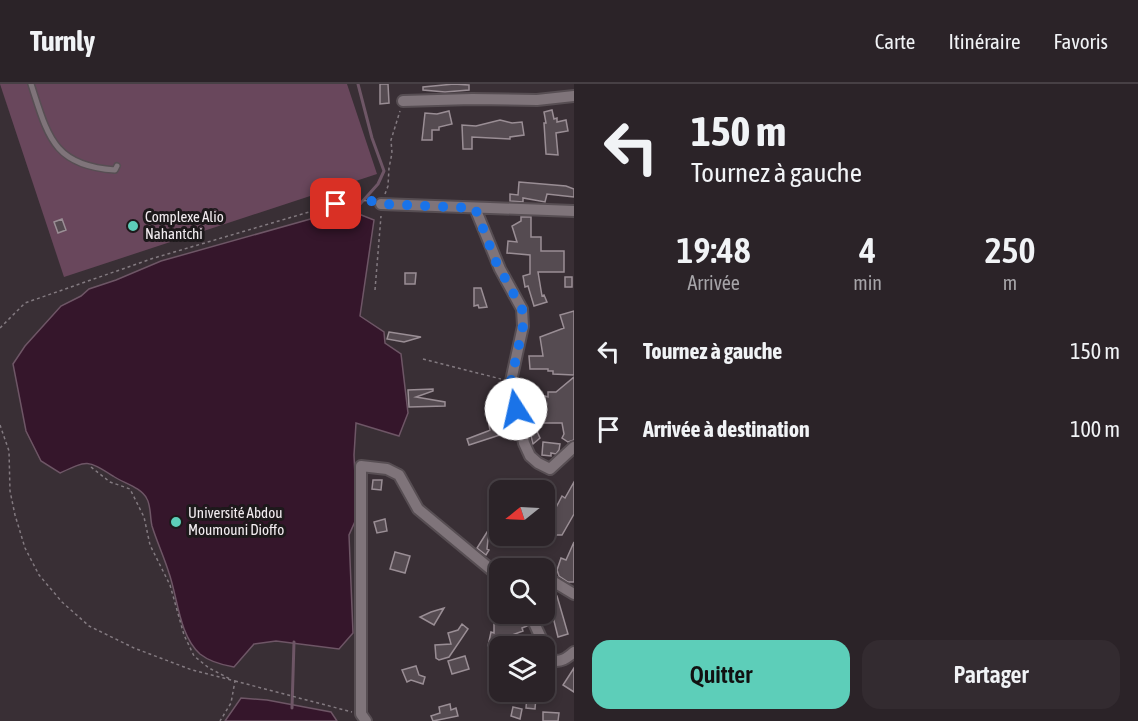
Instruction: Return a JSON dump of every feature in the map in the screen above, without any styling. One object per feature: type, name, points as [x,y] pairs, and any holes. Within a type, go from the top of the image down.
[{"type":"street","points":[[403,101],[537,100],[574,96]]},
{"type":"street","points":[[381,204],[574,212]]},
{"type":"street","points":[[475,208],[496,262],[522,309],[523,326],[511,381],[524,443],[530,456],[538,464],[550,469],[574,447]]},
{"type":"street","points":[[364,718],[360,649],[361,466],[387,469],[399,476],[418,509],[489,568]]},
{"type":"street","points":[[555,583],[574,594]]},
{"type":"street","points":[[535,624],[551,660],[565,659],[574,652]]},
{"type":"lane","points":[[31,84],[40,117],[59,149],[68,159],[81,165],[106,170],[115,170],[117,166]]},
{"type":"path","points":[[0,328],[25,303],[154,258],[336,204],[368,200],[381,204]]},
{"type":"path","points":[[423,358],[511,381]]},
{"type":"path","points":[[0,425],[9,451],[10,491],[25,548],[39,575],[62,602],[89,626],[134,648],[192,670],[364,718]]},
{"type":"path","points":[[91,467],[110,482],[130,489],[144,517],[150,545],[170,585],[184,635],[194,656],[209,668],[235,681]]},
{"type":"path","points":[[220,721],[231,703],[235,681]]},
{"type":"shaded area","name":"Complexe Alio Nahantchi","points":[[0,84],[347,84],[377,174],[64,277]]},
{"type":"shaded area","points":[[346,209],[374,220],[360,316],[384,332],[385,343],[401,354],[408,413],[399,436],[356,423],[354,455],[357,517],[349,535],[353,633],[339,649],[276,641],[254,644],[234,667],[221,664],[200,654],[183,627],[169,573],[152,526],[150,509],[144,495],[136,488],[92,465],[82,464],[60,473],[41,461],[26,431],[13,364],[25,346],[61,306],[81,296],[89,289],[161,261]]},
{"type":"shaded area","points":[[241,698],[267,700],[331,712],[337,721],[225,721]]},
{"type":"building","points":[[380,84],[388,84],[389,103],[380,104]]},
{"type":"building","points":[[469,85],[469,90],[445,92],[423,90],[423,87]]},
{"type":"building","points":[[552,110],[557,122],[566,120],[568,131],[556,133],[558,155],[546,154],[544,112]]},
{"type":"building","points":[[449,111],[452,124],[439,127],[439,130],[432,130],[432,140],[422,140],[425,113],[437,114]]},
{"type":"building","points":[[500,120],[512,123],[522,122],[524,135],[510,137],[510,139],[472,137],[472,149],[463,149],[462,125],[476,126]]},
{"type":"building","points":[[519,182],[566,186],[574,189],[574,197],[547,194],[545,202],[523,198],[523,202],[510,201],[510,194],[518,195]]},
{"type":"building","points":[[521,217],[531,217],[531,237],[541,237],[541,251],[564,251],[564,272],[538,272],[542,296],[544,295],[547,302],[534,306],[528,286],[525,287],[523,276],[530,274],[530,255],[507,253],[508,241],[517,242],[512,226],[521,221]]},
{"type":"building","points":[[62,219],[66,230],[58,233],[54,222]]},
{"type":"building","points":[[405,273],[416,273],[415,284],[405,284]]},
{"type":"building","points":[[565,277],[572,277],[572,287],[565,287]]},
{"type":"building","points":[[474,288],[481,288],[487,307],[474,306]]},
{"type":"building","points":[[574,311],[574,375],[553,374],[553,371],[548,371],[548,369],[530,369],[529,356],[543,356],[540,337],[564,328],[560,315]]},
{"type":"building","points":[[389,332],[421,337],[404,342],[387,339]]},
{"type":"building","points":[[574,377],[574,440],[568,442],[562,438],[564,434],[562,423],[536,423],[534,415],[539,414],[534,400],[536,393],[548,397],[548,392],[556,392]]},
{"type":"building","points":[[433,389],[433,391],[416,397],[445,402],[445,406],[409,407],[408,390]]},
{"type":"building","points":[[528,411],[540,438],[533,444],[525,412]]},
{"type":"building","points":[[496,418],[498,428],[507,425],[509,432],[469,445],[467,439],[490,430],[488,420]]},
{"type":"building","points":[[543,442],[560,444],[559,450],[556,454],[551,453],[551,456],[542,455]]},
{"type":"building","points":[[373,480],[382,480],[381,490],[372,489]]},
{"type":"building","points":[[574,482],[574,514],[562,535],[555,535],[555,509],[562,496],[565,498]]},
{"type":"building","points":[[385,519],[387,531],[377,533],[374,522]]},
{"type":"building","points":[[489,529],[487,549],[489,550],[486,555],[477,548]]},
{"type":"building","points":[[574,542],[574,582],[568,582],[559,576],[557,570],[561,558],[566,560]]},
{"type":"building","points":[[395,552],[410,556],[405,573],[390,569]]},
{"type":"building","points":[[555,596],[557,596],[568,634],[558,637],[555,624]]},
{"type":"building","points":[[444,608],[434,625],[420,617],[431,612]]},
{"type":"building","points":[[462,624],[468,629],[449,657],[439,660],[436,658],[435,645],[451,644],[448,633],[458,630]]},
{"type":"building","points":[[494,624],[526,624],[527,626],[522,628],[523,631],[512,636],[490,636],[491,632],[494,633]]},
{"type":"building","points":[[465,656],[469,669],[452,674],[448,661]]},
{"type":"building","points":[[416,666],[419,675],[425,677],[423,684],[411,680],[407,682],[402,670]]},
{"type":"building","points":[[574,668],[574,692],[563,685]]},
{"type":"building","points":[[526,702],[536,702],[535,709],[526,708]]},
{"type":"building","points":[[450,704],[451,710],[456,708],[458,716],[433,721],[431,716],[440,713],[439,707]]},
{"type":"building","points":[[513,707],[522,709],[520,719],[511,716]]},
{"type":"building","points":[[543,712],[559,713],[558,721],[543,721]]},
{"type":"waterway","points":[[352,213],[378,184],[384,171],[372,138],[358,84]]},
{"type":"waterway","points":[[292,708],[294,642]]},
{"type":"place","name":"Complexe Alio Nahantchi","points":[[133,226]]},
{"type":"place","name":"Université Abdou Moumouni Dioffo","points":[[176,522]]},
{"type":"route","points":[[336,204],[368,200],[381,204],[475,208],[496,262],[522,309],[523,326],[511,381],[516,409]]}]
